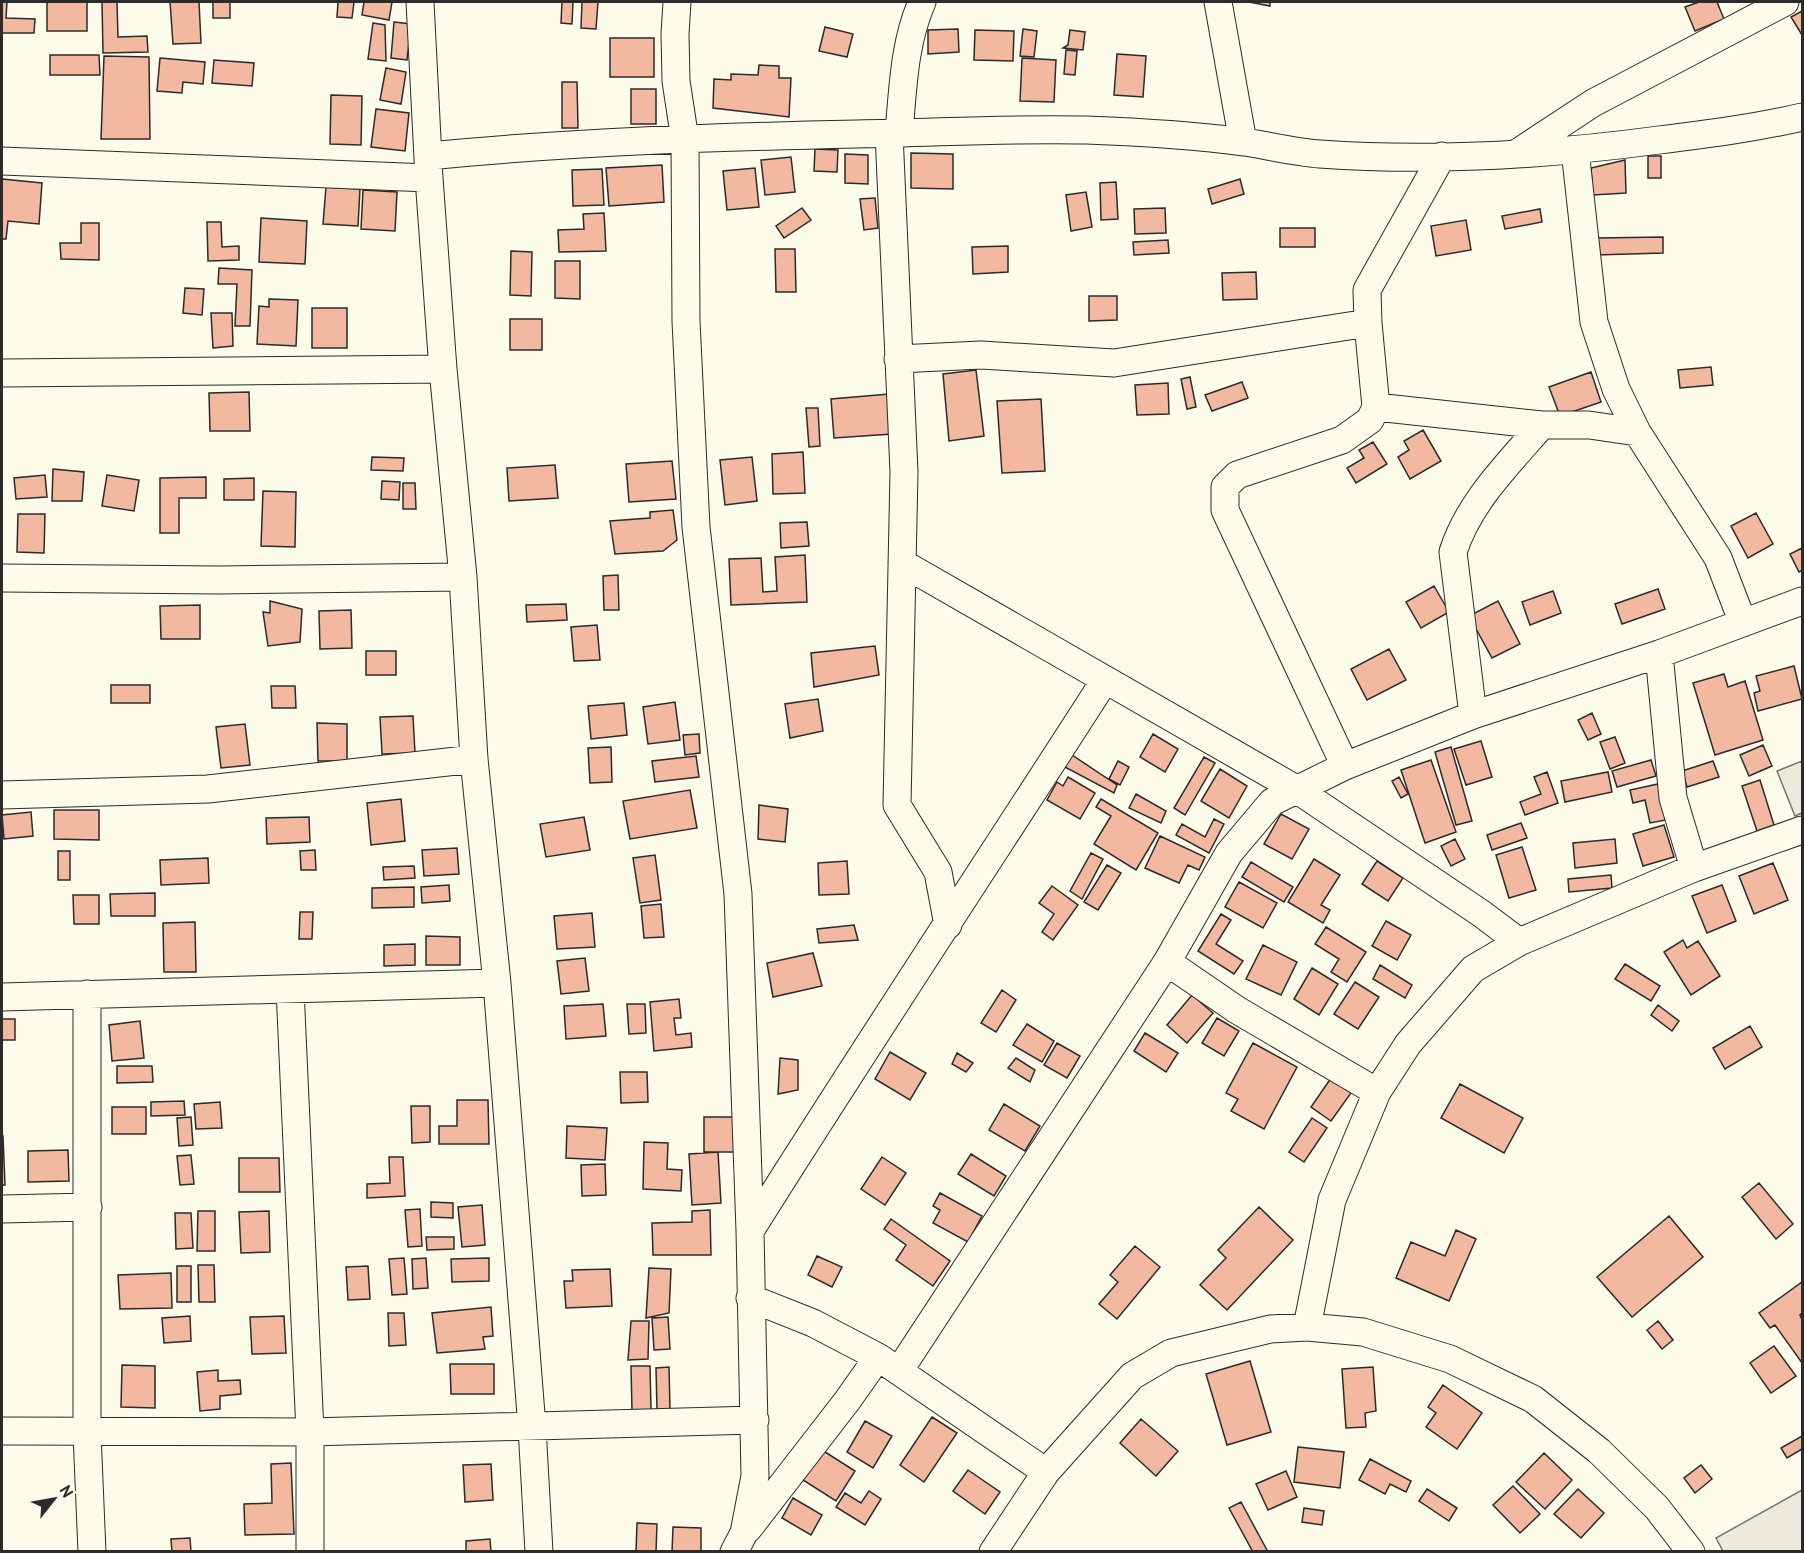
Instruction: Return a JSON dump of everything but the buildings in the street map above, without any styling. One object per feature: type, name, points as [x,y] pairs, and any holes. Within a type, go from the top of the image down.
[{"type":"street","points":[[420,2],[428,167],[443,369],[463,577],[474,759],[497,983],[532,1427],[539,1551]]},
{"type":"street","points":[[677,2],[676,81],[685,140],[686,321],[696,527],[738,894],[755,1420],[755,1476],[739,1542]]},
{"type":"street","points":[[922,2],[913,23],[894,133],[898,359],[904,472],[897,805],[938,872],[948,925]]},
{"type":"street","points":[[1218,2],[1243,142]]},
{"type":"street","points":[[1515,154],[1593,104],[1785,2]]},
{"type":"street","points":[[2,161],[428,167],[526,146],[1019,129],[1172,135],[1243,142],[1318,154],[1442,156],[1575,150],[1756,127],[1803,117]]},
{"type":"street","points":[[1575,150],[1594,322],[1616,389],[1637,432],[1718,558],[1743,624]]},
{"type":"street","points":[[1345,766],[1225,510],[1225,487],[1237,475],[1342,440],[1370,420],[1376,407],[1368,323],[1368,290],[1442,156]]},
{"type":"street","points":[[898,359],[981,355],[1114,363],[1368,323]]},
{"type":"street","points":[[2,373],[443,369]]},
{"type":"street","points":[[1376,407],[1542,425],[1589,425],[1637,432]]},
{"type":"street","points":[[1473,715],[1453,552],[1458,536],[1488,487],[1542,425]]},
{"type":"street","points":[[902,563],[1296,789],[1482,914],[1519,942]]},
{"type":"street","points":[[2,578],[218,580],[463,577]]},
{"type":"street","points":[[739,1542],[847,1401],[888,1364],[1167,962],[1229,853],[1272,802],[1345,766],[1473,715],[1659,654],[1803,601]]},
{"type":"street","points":[[1659,654],[1673,798],[1694,868]]},
{"type":"street","points":[[750,1231],[848,1075],[948,925],[1105,680]]},
{"type":"street","points":[[2,795],[208,789],[474,759]]},
{"type":"street","points":[[1307,1327],[1332,1200],[1377,1092],[1408,1044],[1473,969],[1519,942],[1694,868],[1803,830]]},
{"type":"street","points":[[1167,962],[1237,1010],[1377,1092]]},
{"type":"street","points":[[2,997],[497,983]]},
{"type":"street","points":[[290,988],[310,1432],[310,1551]]},
{"type":"street","points":[[87,994],[87,1433],[92,1551]]},
{"type":"street","points":[[2,1209],[88,1207]]},
{"type":"street","points":[[750,1298],[813,1323],[888,1364],[1046,1472]]},
{"type":"street","points":[[993,1551],[1046,1472],[1132,1376],[1171,1353],[1270,1329],[1307,1327],[1363,1332],[1439,1356],[1533,1399],[1599,1450],[1657,1508],[1691,1551]]},
{"type":"street","points":[[2,1431],[310,1432],[755,1420]]},
{"type":"shaded area","points":[[1802,761],[1802,813],[1795,816],[1777,771]]},
{"type":"shaded area","points":[[1802,1490],[1802,1551],[1723,1551],[1716,1538]]}]
